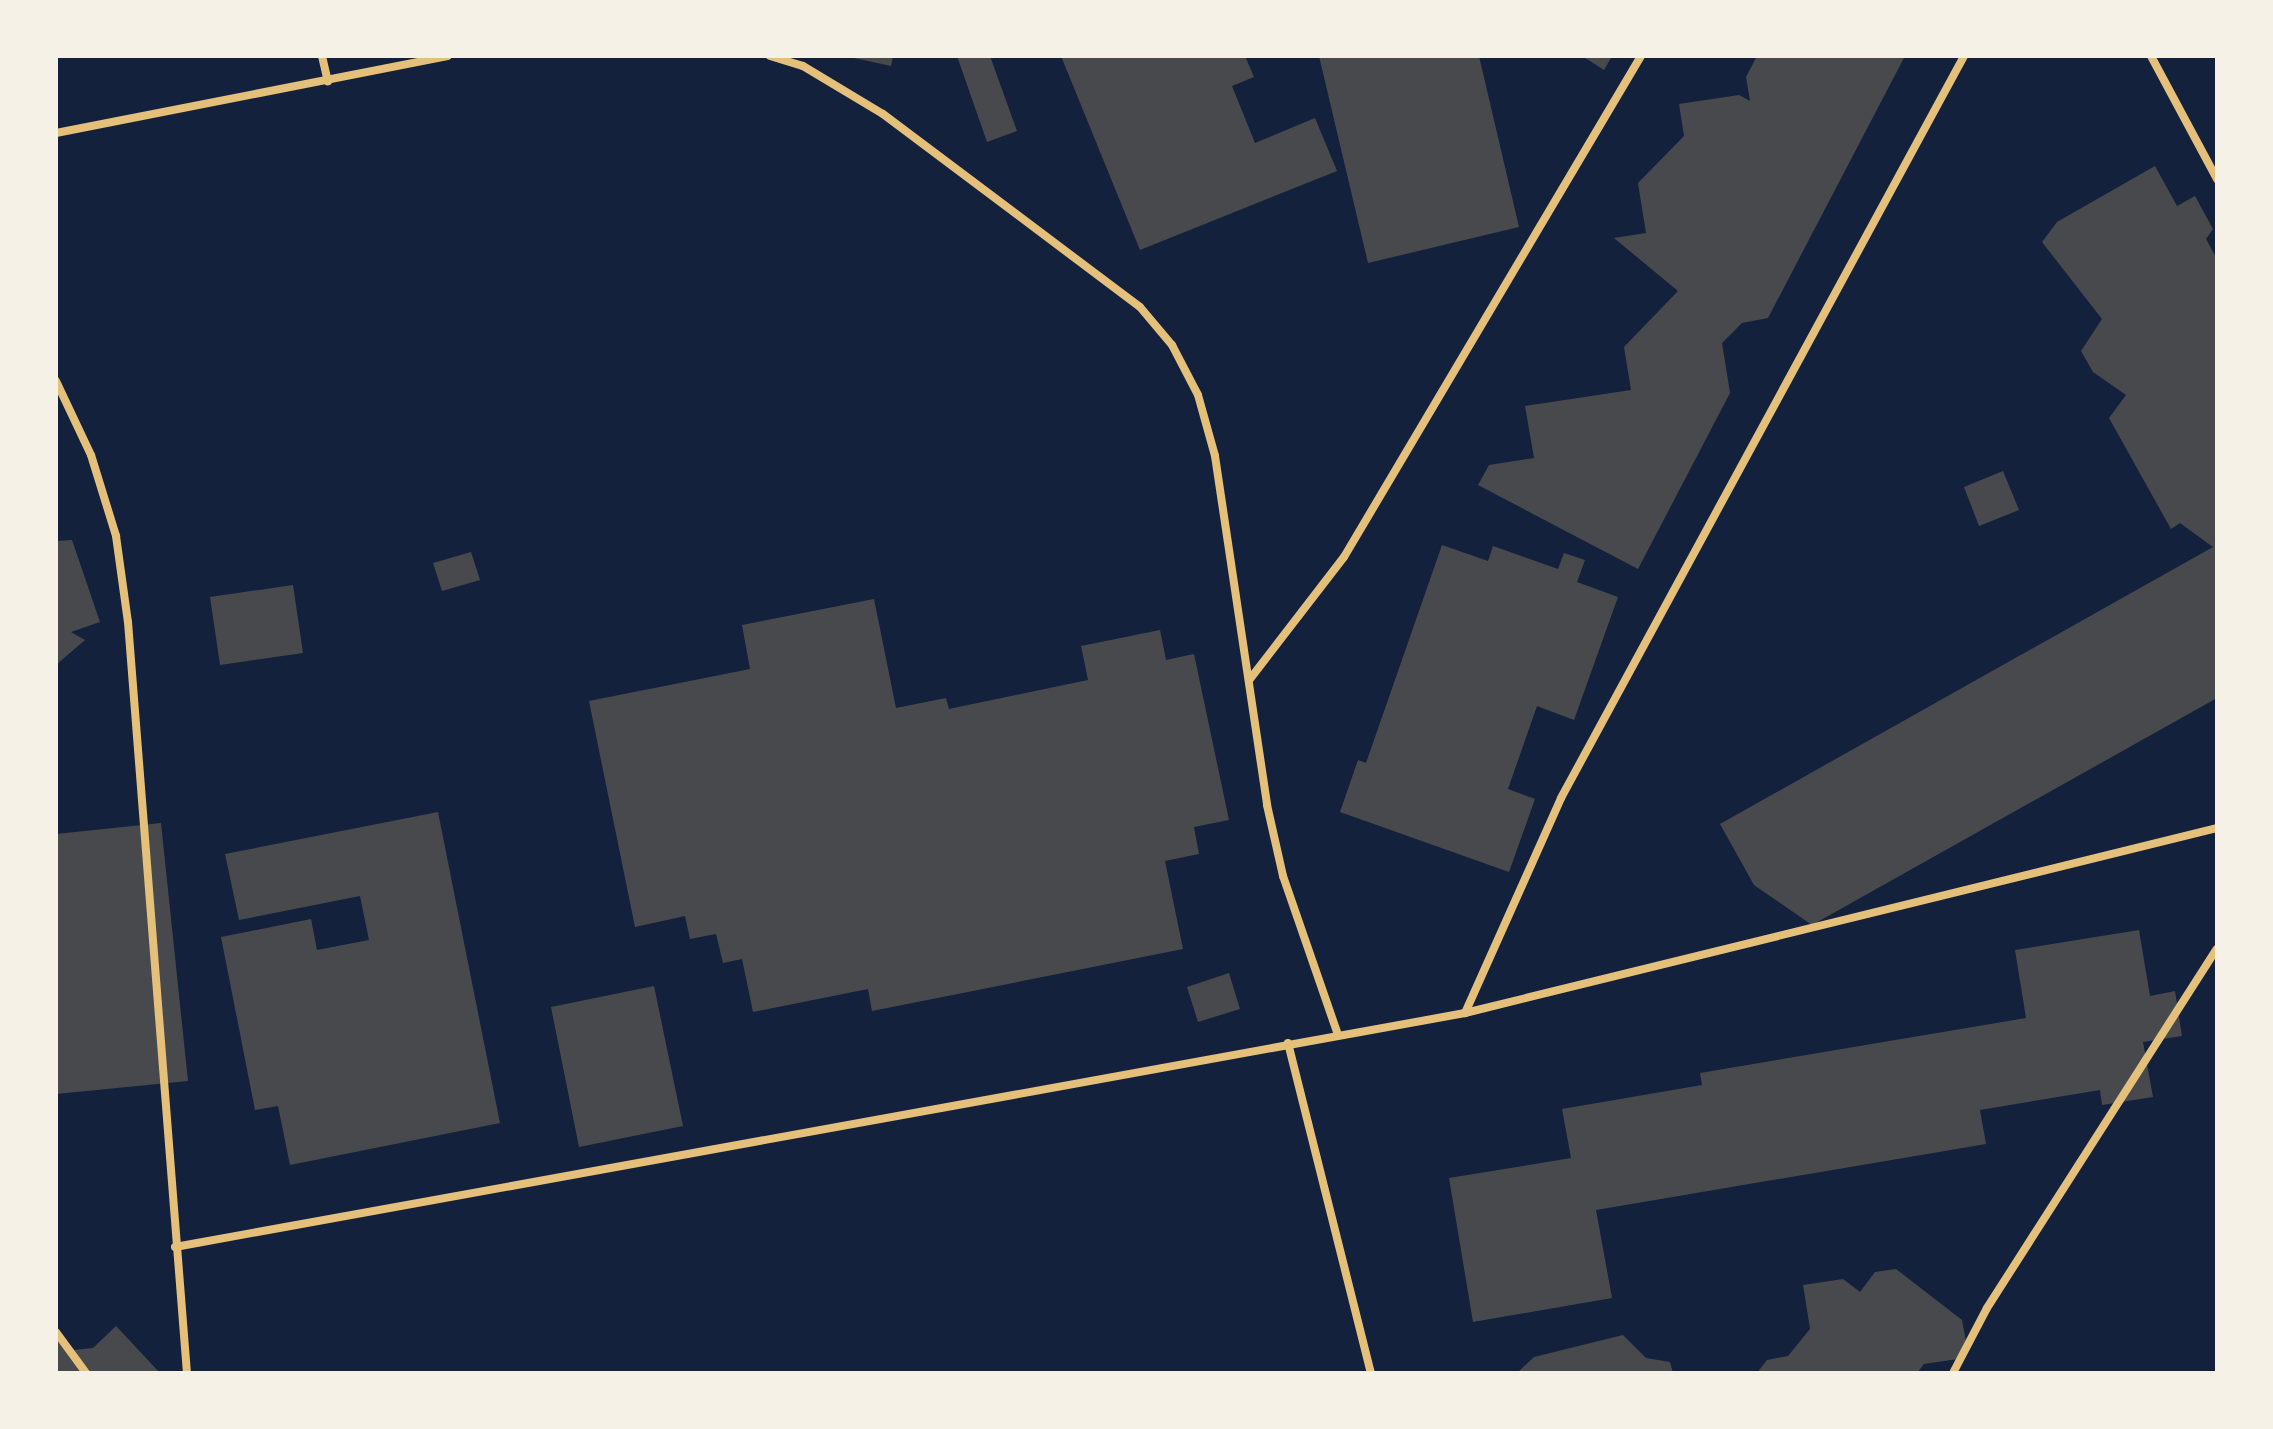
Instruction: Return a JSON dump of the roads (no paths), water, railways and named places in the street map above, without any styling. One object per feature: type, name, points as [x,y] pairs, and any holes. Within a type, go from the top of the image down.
[{"type":"street","points":[[322,56],[328,81]]},
{"type":"street","points":[[56,133],[448,56]]},
{"type":"street","points":[[770,56],[803,66],[883,114],[1140,307],[1172,345],[1198,395],[1215,456],[1283,876],[1338,1035]]},
{"type":"street","points":[[1250,679],[1344,557],[1641,56]]},
{"type":"street","points":[[1465,1013],[1561,798],[1964,56]]},
{"type":"street","points":[[2151,56],[2217,179]]},
{"type":"street","points":[[56,381],[112,522],[128,622],[187,1373]]},
{"type":"street","points":[[175,1247],[1465,1013],[2217,828]]},
{"type":"street","points":[[1953,1373],[2217,949]]},
{"type":"street","points":[[1288,1043],[1371,1373]]},
{"type":"street","points":[[56,1332],[86,1373]]}]
